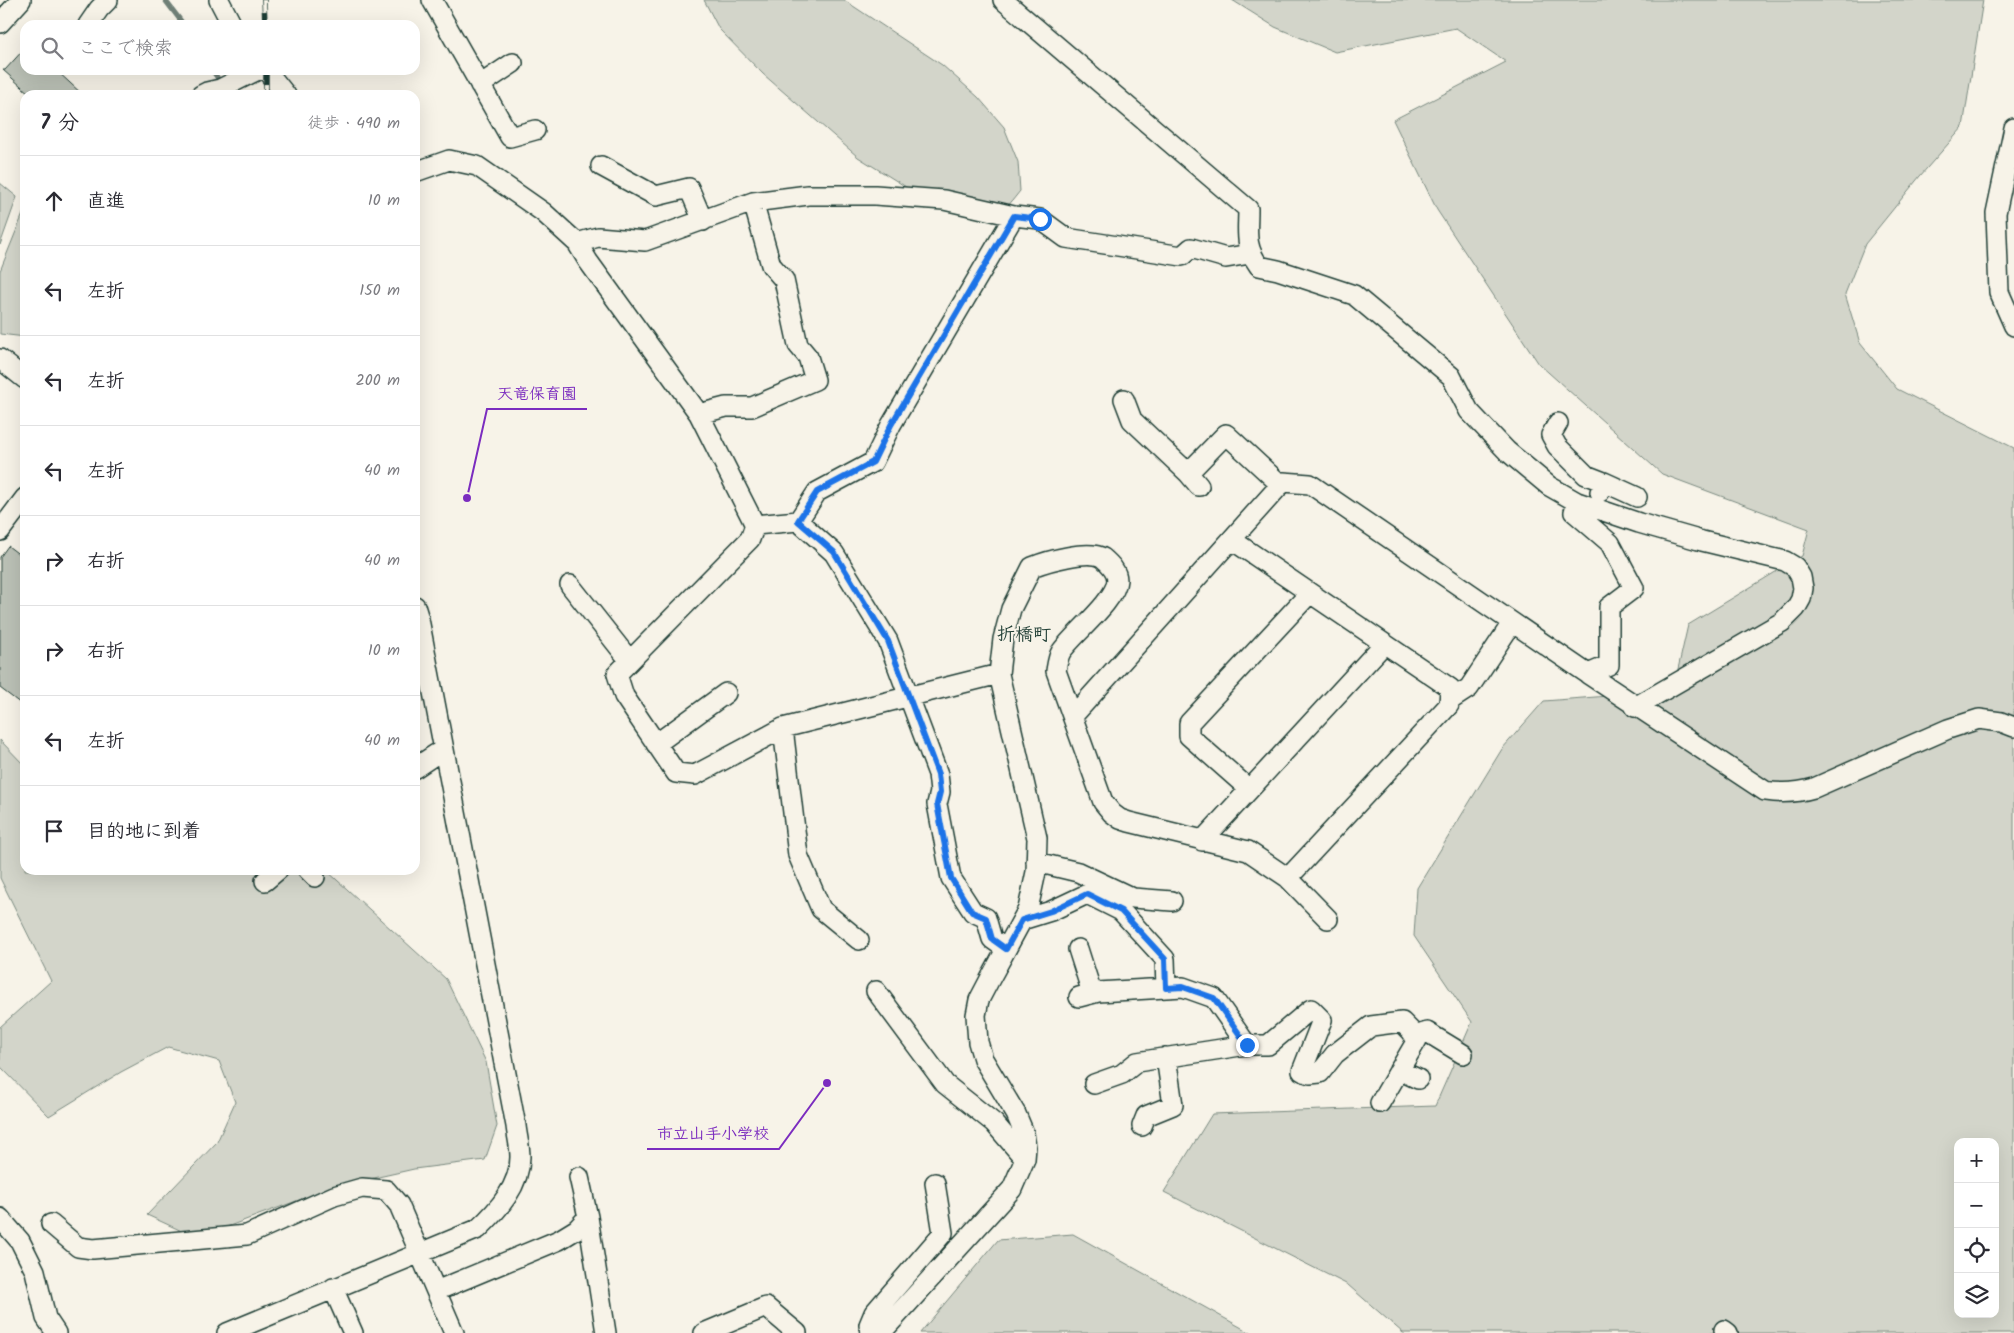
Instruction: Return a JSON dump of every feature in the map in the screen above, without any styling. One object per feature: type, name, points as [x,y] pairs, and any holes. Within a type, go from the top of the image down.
[{"type":"street","points":[[0,23],[21,0]]},
{"type":"street","points":[[92,20],[108,0]]},
{"type":"street","points":[[219,0],[228,20]]},
{"type":"street","points":[[432,0],[510,137],[535,130]]},
{"type":"street","points":[[1003,0],[1248,209],[1247,241],[1250,254],[1258,266],[1278,270],[1354,294],[1451,376],[1469,410],[1507,451],[1549,486],[1585,504],[1639,524],[1786,561],[1795,567],[1801,577],[1802,599],[1782,622],[1635,707]]},
{"type":"street","points":[[480,85],[513,63]]},
{"type":"street","points":[[223,90],[249,75]]},
{"type":"street","points":[[270,75],[282,90]]},
{"type":"street","points":[[2014,128],[1996,213],[1999,292],[2014,326]]},
{"type":"street","points":[[420,170],[449,160],[476,166],[543,212],[577,243],[699,414],[755,525],[750,539],[617,674],[624,696],[676,773],[695,775],[783,728],[999,674]]},
{"type":"street","points":[[602,166],[656,196],[689,188],[703,221]]},
{"type":"street","points":[[577,243],[598,236],[645,241],[753,202],[808,195],[875,195],[944,200],[1014,216],[1040,219],[1066,238],[1182,256],[1191,248],[1226,258],[1250,254]]},
{"type":"street","points":[[699,414],[726,407],[752,408],[815,380],[808,358],[798,345],[784,280],[771,265],[753,202]]},
{"type":"street","points":[[798,521],[817,492],[873,462],[891,425],[1014,216]]},
{"type":"street","points":[[0,359],[20,375]]},
{"type":"street","points":[[1124,399],[1132,420],[1194,479],[1226,434],[1281,485]]},
{"type":"street","points":[[1558,423],[1551,434],[1557,446],[1586,475],[1637,497]]},
{"type":"street","points":[[1073,716],[1283,482],[1310,484],[1635,707],[1765,791],[1795,793],[1814,788],[1948,729],[1979,719],[2001,722],[2014,727]]},
{"type":"street","points":[[1588,674],[1609,665],[1609,607],[1634,588],[1610,544],[1574,512],[1585,504],[1604,482]]},
{"type":"street","points":[[0,531],[20,505]]},
{"type":"street","points":[[755,525],[798,521],[834,552],[888,641],[938,774],[940,792],[937,804],[951,878],[972,912],[986,918],[992,939],[1006,949]]},
{"type":"street","points":[[1232,540],[1450,688],[1449,705],[1288,878]]},
{"type":"street","points":[[880,1333],[1012,1189],[1025,1159],[1024,1134],[1016,1114],[983,1059],[977,1033],[976,1015],[980,1000],[1028,909],[1036,872],[1037,838],[999,674],[1003,639],[1011,609],[1032,567],[1046,561],[1087,555],[1100,556],[1112,565],[1117,579],[1113,593],[1060,654],[1056,671],[1103,802],[1112,813],[1120,819],[1129,822],[1248,851],[1288,878],[1328,919]]},
{"type":"street","points":[[570,585],[630,661]]},
{"type":"street","points":[[1249,790],[1189,736],[1189,723],[1310,594]]},
{"type":"street","points":[[1449,701],[1469,688],[1512,623]]},
{"type":"street","points":[[227,1333],[256,1328],[333,1288],[478,1229],[497,1212],[514,1183],[520,1158],[516,1126],[420,624]]},
{"type":"street","points":[[1202,840],[1384,644]]},
{"type":"street","points":[[656,744],[726,693]]},
{"type":"street","points":[[783,728],[798,855],[820,909],[859,940]]},
{"type":"street","points":[[420,765],[444,751]]},
{"type":"street","points":[[1036,862],[1078,872],[1133,898],[1172,901]]},
{"type":"street","points":[[1022,920],[1051,911],[1087,894],[1094,897],[1121,911],[1165,959],[1166,988]]},
{"type":"street","points":[[1078,949],[1085,995],[1183,987],[1214,998],[1247,1045]]},
{"type":"street","points":[[876,991],[944,1084],[994,1123],[1025,1159]]},
{"type":"street","points":[[1094,1084],[1122,1074],[1137,1062],[1247,1045],[1268,1045],[1311,1009],[1322,1020],[1302,1071],[1310,1074],[1320,1073],[1334,1054],[1371,1026],[1402,1022],[1417,1040],[1380,1103]]},
{"type":"street","points":[[1414,1036],[1427,1032],[1463,1054]]},
{"type":"street","points":[[1142,1126],[1146,1116],[1172,1105],[1166,1057]]},
{"type":"street","points":[[1399,1070],[1418,1079]]},
{"type":"street","points":[[580,1177],[606,1333]]},
{"type":"street","points":[[870,1333],[869,1325],[874,1313],[943,1233],[935,1183]]},
{"type":"street","points":[[51,1224],[78,1247],[93,1249],[247,1234],[334,1196],[362,1188],[386,1190],[399,1204],[454,1333]]},
{"type":"street","points":[[436,1291],[559,1240],[577,1229],[588,1217]]},
{"type":"street","points":[[0,1218],[20,1241],[35,1270],[46,1318],[56,1333]]},
{"type":"street","points":[[333,1288],[353,1333]]},
{"type":"street","points":[[704,1333],[766,1308],[798,1333]]},
{"type":"shaded area","points":[[704,0],[844,0],[942,65],[978,97],[1004,127],[1018,162],[1020,191],[1008,206],[911,190],[858,157],[763,74],[719,29]]},
{"type":"shaded area","points":[[1232,0],[1983,0],[1963,127],[1920,176],[1865,244],[1845,294],[1860,343],[1897,389],[2014,448],[2014,1333],[1403,1333],[1348,1285],[1164,1192],[1212,1114],[1435,1106],[1472,1022],[1414,936],[1417,888],[1502,749],[1544,701],[1673,691],[1688,625],[1802,556],[1809,529],[1662,474],[1539,364],[1437,210],[1393,120],[1506,62],[1456,28],[1335,52],[1275,27]]},
{"type":"shaded area","points":[[0,183],[17,197],[0,245]]},
{"type":"shaded area","points":[[20,221],[20,336],[0,334],[0,271]]},
{"type":"shaded area","points":[[0,740],[20,761],[20,875],[332,875],[446,979],[486,1062],[497,1126],[485,1160],[414,1169],[334,1187],[197,1238],[147,1215],[217,1142],[235,1102],[219,1061],[168,1047],[121,1072],[49,1116],[0,1066],[0,1027],[51,981],[0,878]]},
{"type":"shaded area","points":[[1073,1234],[1251,1333],[920,1333],[998,1240]]},
{"type":"building","points":[[20,54],[20,75],[61,75],[78,90],[25,90],[3,70]]},
{"type":"building","points":[[8,546],[20,555],[20,703],[0,688],[0,557]]},
{"type":"waterway","points":[[165,0],[180,20]]},
{"type":"railway","points":[[264,0],[265,20]]},
{"type":"railway","points":[[266,75],[266,90]]},
{"type":"place","name":"天竜保育園","points":[[467,498]]},
{"type":"place","name":"市立山手小学校","points":[[827,1083]]},
{"type":"district","name":"折橋町","points":[[1024,634]]},
{"type":"route","points":[[1040,219],[1014,216],[891,425],[873,462],[817,492],[798,521],[834,552],[888,641],[938,774],[940,792],[937,804],[951,878],[972,912],[986,918],[992,939],[1006,949],[1022,920],[1051,911],[1087,894],[1102,900],[1121,911],[1165,959],[1166,988],[1183,987],[1214,998],[1247,1045]]}]
